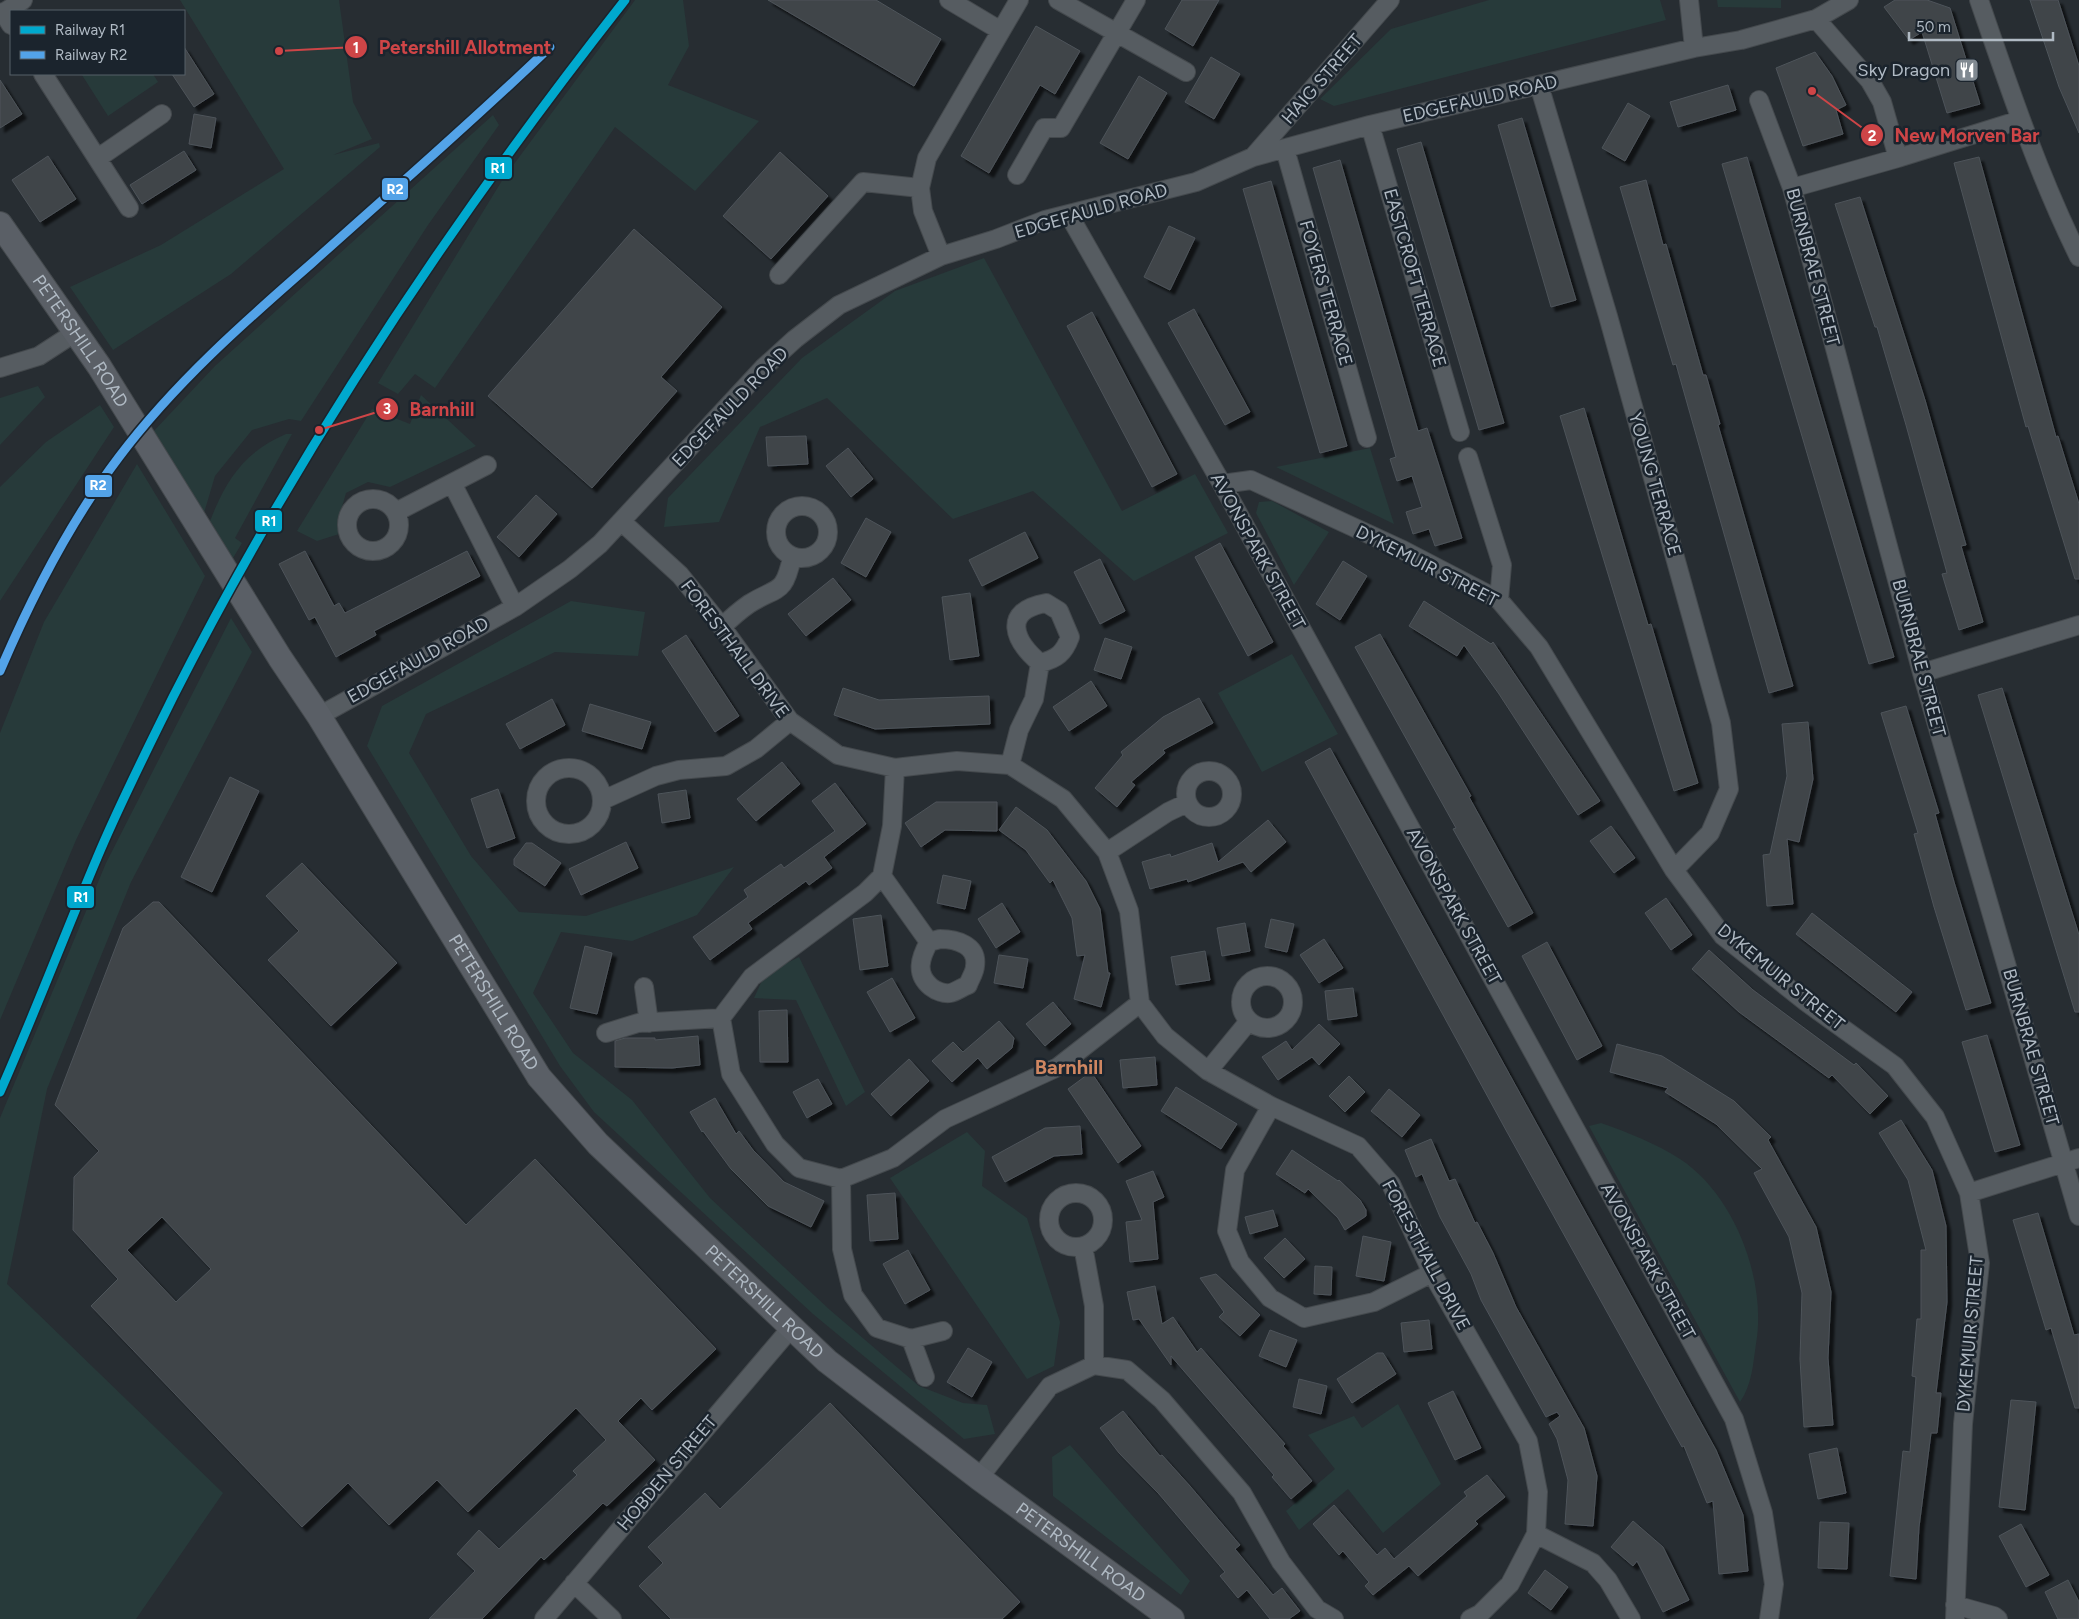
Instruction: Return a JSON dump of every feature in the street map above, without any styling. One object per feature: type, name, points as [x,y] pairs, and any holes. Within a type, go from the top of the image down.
[{"type":"street","points":[[12,10],[23,0]]},
{"type":"street","points":[[949,0],[1001,31]]},
{"type":"street","points":[[941,256],[923,211],[920,188],[927,158],[1018,0]]},
{"type":"street","points":[[1058,0],[1186,72]]},
{"type":"street","points":[[1017,176],[1044,128],[1061,128],[1136,0]]},
{"type":"street","name":"HAIG STREET","points":[[1253,157],[1390,0]]},
{"type":"street","points":[[1689,0],[1694,48]]},
{"type":"street","name":"EDGEFAULD ROAD","points":[[319,716],[515,607],[570,569],[600,544],[622,522],[763,368],[795,339],[839,306],[941,256],[996,239],[1045,220],[1196,182],[1253,157],[1370,125],[1694,48],[1741,40],[1816,18],[1849,0]]},
{"type":"street","points":[[1979,0],[2020,120],[2058,214],[2079,257]]},
{"type":"street","points":[[1816,18],[1870,81],[1882,102],[1898,158]]},
{"type":"street","points":[[44,75],[129,208]]},
{"type":"street","name":"YOUNG TERRACE","points":[[1540,85],[1608,316],[1721,723],[1729,789],[1710,833],[1674,870]]},
{"type":"street","name":"BURNBRAE STREET","points":[[1759,100],[1792,188],[1922,673],[2072,1161],[2079,1216]]},
{"type":"street","points":[[98,158],[162,114]]},
{"type":"street","points":[[1792,188],[1898,158],[2020,120]]},
{"type":"street","name":"EASTCROFT TERRACE","points":[[1370,125],[1460,432]]},
{"type":"street","name":"FOYERS TERRACE","points":[[1285,149],[1367,438]]},
{"type":"street","points":[[779,275],[863,182],[920,188]]},
{"type":"street","name":"AVONSPARK STREET","points":[[1069,215],[1222,484],[1734,1419],[1763,1513],[1774,1584],[1769,1619]]},
{"type":"street","name":"PETERSHILL ROAD","points":[[0,224],[100,366],[319,716],[539,1077],[598,1144],[827,1361],[980,1478],[1172,1619]]},
{"type":"street","points":[[0,368],[40,356],[76,332]]},
{"type":"street","points":[[1468,457],[1502,565],[1499,600]]},
{"type":"street","points":[[396,512],[487,465]]},
{"type":"street","name":"DYKEMUIR STREET","points":[[1222,484],[1251,480],[1403,550],[1499,600],[1539,647],[1674,870],[1724,936],[1806,1002],[1895,1066],[1935,1117],[1968,1192],[1980,1263],[1963,1424],[1955,1612]]},
{"type":"street","points":[[452,483],[515,607]]},
{"type":"street","name":"FORESTHALL DRIVE","points":[[622,522],[680,575],[722,627],[790,721],[838,755],[896,768],[957,761],[1010,765],[1063,799],[1107,852],[1129,911],[1140,1004],[1165,1036],[1208,1071],[1271,1106],[1358,1146],[1391,1184],[1432,1273],[1528,1441],[1538,1492],[1536,1534],[1510,1584],[1480,1614],[1470,1619]]},
{"type":"street","points":[[722,627],[749,604],[775,592],[786,582],[792,557]]},
{"type":"street","points":[[1922,673],[2079,625]]},
{"type":"street","points":[[1010,765],[1019,730],[1034,699],[1040,663]]},
{"type":"street","points":[[603,800],[656,776],[679,770],[726,766],[756,749],[790,721]]},
{"type":"street","points":[[896,768],[892,826],[882,876],[865,893],[752,977],[721,1018],[731,1074],[775,1144],[799,1168],[841,1180],[893,1158],[945,1119],[1058,1067],[1140,1004]]},
{"type":"street","points":[[1107,852],[1168,812],[1187,803]]},
{"type":"street","points":[[882,876],[929,942]]},
{"type":"street","points":[[644,987],[649,1023]]},
{"type":"street","points":[[606,1032],[638,1023],[721,1018]]},
{"type":"street","points":[[1208,1071],[1249,1021]]},
{"type":"street","points":[[1271,1106],[1235,1170],[1226,1231],[1240,1262],[1270,1298],[1304,1318],[1374,1302],[1432,1273]]},
{"type":"street","points":[[1968,1192],[2072,1161]]},
{"type":"street","points":[[841,1180],[842,1249],[853,1295],[877,1328],[911,1339],[943,1332]]},
{"type":"street","points":[[1083,1246],[1094,1306],[1094,1365]]},
{"type":"street","name":"HOBDEN STREET","points":[[544,1619],[791,1328]]},
{"type":"street","points":[[911,1339],[926,1377]]},
{"type":"street","points":[[980,1478],[1050,1386],[1094,1365],[1127,1370],[1162,1400],[1242,1493],[1281,1562],[1316,1609],[1334,1619]]},
{"type":"street","points":[[1536,1534],[1593,1563],[1608,1580],[1625,1617]]},
{"type":"street","points":[[574,1583],[612,1619]]},
{"type":"street","points":[[1955,1612],[1998,1619]]},
{"type":"shaded area","points":[[180,0],[339,0],[353,102],[372,139],[333,155],[379,143],[380,147],[231,274],[113,350],[70,287],[161,245],[284,169]]},
{"type":"shaded area","points":[[635,0],[683,0],[689,46],[668,85],[759,121],[695,191],[615,127],[435,388],[415,374],[398,394],[378,383],[503,179]]},
{"type":"shaded area","points":[[1489,0],[1660,0],[1666,20],[1334,106],[1320,99],[1391,29]]},
{"type":"shaded area","points":[[1717,0],[1781,0],[1781,8],[1718,7]]},
{"type":"shaded area","points":[[82,75],[154,75],[158,82],[108,116]]},
{"type":"shaded area","points":[[493,115],[499,125],[428,225],[301,421],[289,419],[252,430],[215,476],[204,513],[152,433],[215,366]]},
{"type":"shaded area","points":[[984,258],[1122,511],[1195,474],[1228,533],[1134,581],[1033,491],[953,519],[827,398],[760,427],[719,522],[664,527],[668,498],[802,358],[895,291]]},
{"type":"shaded area","points":[[38,386],[45,397],[0,445],[0,398]]},
{"type":"shaded area","points":[[421,395],[476,446],[390,487],[368,482],[346,493],[340,514],[339,534],[317,541],[297,531],[372,409],[410,424]]},
{"type":"shaded area","points":[[100,405],[114,427],[0,601],[0,487],[46,442]]},
{"type":"shaded area","points":[[286,434],[292,434],[235,538],[242,543],[233,558],[210,521],[216,506],[238,469],[259,449]]},
{"type":"shaded area","points":[[1370,448],[1394,524],[1276,467]]},
{"type":"shaded area","points":[[137,464],[205,576],[76,840],[0,1020],[0,733],[44,622]]},
{"type":"shaded area","points":[[1272,501],[1329,532],[1294,585],[1256,513],[1259,502]]},
{"type":"shaded area","points":[[571,601],[645,612],[638,656],[555,652],[426,714],[409,753],[471,856],[519,912],[586,916],[734,867],[697,915],[632,941],[561,932],[533,993],[573,1053],[632,1100],[710,1198],[830,1310],[919,1386],[963,1403],[987,1405],[995,1434],[964,1439],[813,1314],[594,1112],[560,1066],[367,746],[382,706]]},
{"type":"shaded area","points":[[231,618],[252,652],[131,882],[47,1089],[7,1284],[223,1493],[136,1619],[0,1619],[0,1118],[106,863]]},
{"type":"shaded area","points":[[1292,654],[1338,734],[1262,772],[1218,693]]},
{"type":"shaded area","points":[[799,957],[865,1092],[846,1106],[796,1000],[754,998],[765,974]]},
{"type":"shaded area","points":[[1601,1123],[1662,1148],[1700,1175],[1717,1194],[1743,1241],[1751,1267],[1758,1319],[1751,1374],[1747,1389],[1740,1402],[1589,1126]]},
{"type":"shaded area","points":[[967,1132],[985,1151],[982,1186],[1027,1218],[1060,1322],[1054,1366],[1027,1379],[890,1178]]},
{"type":"shaded area","points":[[1398,1404],[1441,1484],[1383,1533],[1348,1489],[1299,1530],[1286,1511],[1335,1469],[1308,1435],[1354,1416],[1362,1428]]},
{"type":"shaded area","points":[[1070,1445],[1190,1581],[1181,1595],[1053,1496],[1052,1457]]},
{"type":"building","points":[[768,0],[876,0],[941,39],[914,86]]},
{"type":"building","points":[[1182,0],[1219,0],[1193,46],[1165,29]]},
{"type":"building","points":[[1895,0],[1927,0],[1950,8],[1980,104],[1947,113],[1922,32],[1909,40],[1884,7]]},
{"type":"building","points":[[2030,0],[2058,0],[2079,66],[2079,133],[2059,87]]},
{"type":"building","points":[[1036,26],[1080,51],[1055,94],[1040,85],[989,173],[961,156]]},
{"type":"building","points":[[185,49],[214,94],[194,107],[173,75],[185,75]]},
{"type":"building","points":[[1815,52],[1832,76],[1846,105],[1836,110],[1843,134],[1803,146],[1776,68]]},
{"type":"building","points":[[1211,57],[1240,74],[1214,119],[1185,102]]},
{"type":"building","points":[[1139,76],[1167,93],[1128,159],[1100,143]]},
{"type":"building","points":[[0,80],[22,114],[0,128]]},
{"type":"building","points":[[1728,85],[1736,110],[1678,127],[1670,102]]},
{"type":"building","points":[[1628,103],[1650,116],[1625,161],[1602,148]]},
{"type":"building","points":[[194,114],[216,118],[211,148],[189,144]]},
{"type":"building","points":[[1522,118],[1576,300],[1551,307],[1498,125]]},
{"type":"building","points":[[1421,142],[1504,423],[1479,430],[1397,149]]},
{"type":"building","points":[[184,151],[196,170],[142,204],[130,185]]},
{"type":"building","points":[[780,152],[828,196],[771,259],[723,216]]},
{"type":"building","points":[[48,156],[76,199],[40,222],[12,180]]},
{"type":"building","points":[[1747,157],[1894,657],[1869,664],[1722,164]]},
{"type":"building","points":[[1979,157],[2056,437],[2058,436],[2079,504],[2079,579],[2075,579],[2028,426],[2026,427],[1954,163]]},
{"type":"building","points":[[1340,160],[1418,431],[1427,428],[1462,538],[1435,546],[1429,529],[1413,534],[1406,512],[1422,507],[1412,476],[1397,481],[1390,459],[1396,457],[1313,168]]},
{"type":"building","points":[[1646,180],[1663,245],[1666,244],[1703,375],[1706,375],[1720,424],[1718,425],[1793,686],[1769,693],[1676,364],[1673,365],[1620,187]]},
{"type":"building","points":[[1271,181],[1347,446],[1320,453],[1243,189]]},
{"type":"building","points":[[1860,197],[1925,400],[1966,545],[1961,546],[1983,622],[1959,630],[1942,574],[1947,573],[1906,425],[1877,327],[1875,327],[1835,204]]},
{"type":"building","points":[[1169,226],[1195,238],[1170,290],[1144,277]]},
{"type":"building","points":[[634,229],[722,307],[661,377],[677,391],[592,488],[488,396]]},
{"type":"building","points":[[1194,309],[1250,412],[1225,425],[1168,323]]},
{"type":"building","points":[[1092,312],[1177,474],[1152,487],[1067,326]]},
{"type":"building","points":[[1584,408],[1648,625],[1651,624],[1698,783],[1674,791],[1560,416]]},
{"type":"building","points":[[806,436],[808,464],[768,466],[766,437]]},
{"type":"building","points":[[848,448],[873,479],[851,497],[826,466]]},
{"type":"building","points":[[536,495],[557,514],[519,557],[497,537]]},
{"type":"building","points":[[866,518],[891,532],[866,577],[841,563]]},
{"type":"building","points":[[1025,532],[1038,558],[982,586],[969,560]]},
{"type":"building","points":[[1220,543],[1273,642],[1248,656],[1195,557]]},
{"type":"building","points":[[305,551],[334,606],[339,603],[345,613],[467,551],[480,576],[374,631],[376,635],[336,657],[315,617],[309,620],[279,564]]},
{"type":"building","points":[[1100,559],[1125,611],[1100,624],[1074,572]]},
{"type":"building","points":[[1343,561],[1367,576],[1340,620],[1316,604]]},
{"type":"building","points":[[833,578],[851,600],[806,636],[788,614]]},
{"type":"building","points":[[970,593],[979,656],[950,660],[942,597]]},
{"type":"building","points":[[1424,601],[1491,644],[1493,642],[1600,801],[1578,815],[1499,694],[1464,645],[1457,656],[1409,626]]},
{"type":"building","points":[[1380,634],[1471,796],[1469,797],[1533,913],[1508,927],[1453,829],[1456,828],[1355,647]]},
{"type":"building","points":[[686,635],[739,716],[715,732],[662,651]]},
{"type":"building","points":[[1105,638],[1132,647],[1121,679],[1094,670]]},
{"type":"building","points":[[1091,681],[1107,706],[1069,731],[1053,707]]},
{"type":"building","points":[[843,688],[879,700],[989,696],[990,724],[875,729],[834,715]]},
{"type":"building","points":[[2002,688],[2079,935],[2079,1012],[2075,1012],[1978,695]]},
{"type":"building","points":[[1199,698],[1213,723],[1163,750],[1165,753],[1131,782],[1135,785],[1117,807],[1095,788],[1123,755],[1121,752],[1163,717]]},
{"type":"building","points":[[552,699],[565,725],[520,749],[506,724]]},
{"type":"building","points":[[590,704],[651,722],[642,749],[582,731]]},
{"type":"building","points":[[1906,706],[1939,813],[1935,814],[1991,1003],[1966,1010],[1934,907],[1914,834],[1918,833],[1881,713]]},
{"type":"building","points":[[1808,722],[1813,779],[1799,842],[1787,839],[1793,904],[1767,906],[1763,855],[1770,854],[1787,776],[1782,724]]},
{"type":"building","points":[[1330,748],[1716,1450],[1743,1515],[1748,1571],[1719,1574],[1713,1501],[1707,1503],[1684,1446],[1682,1447],[1507,1132],[1305,762]]},
{"type":"building","points":[[782,762],[800,784],[756,821],[737,799]]},
{"type":"building","points":[[230,777],[259,791],[212,892],[181,877]]},
{"type":"building","points":[[835,783],[866,824],[824,857],[832,868],[809,885],[806,881],[748,923],[752,929],[710,960],[693,937],[748,897],[744,890],[781,864],[784,868],[835,831],[812,801]]},
{"type":"building","points":[[498,789],[515,838],[487,848],[471,799]]},
{"type":"building","points":[[686,790],[690,818],[662,823],[658,794]]},
{"type":"building","points":[[936,802],[997,802],[997,831],[945,830],[921,847],[905,823]]},
{"type":"building","points":[[1016,807],[1047,830],[1086,881],[1100,909],[1108,973],[1110,973],[1101,1007],[1074,999],[1085,955],[1077,956],[1072,918],[1053,880],[1050,883],[1026,850],[999,830]]},
{"type":"building","points":[[1268,820],[1286,842],[1251,872],[1243,862],[1188,882],[1187,879],[1150,889],[1142,862],[1170,854],[1171,857],[1212,843],[1218,862]]},
{"type":"building","points":[[1611,826],[1635,858],[1614,873],[1590,841]]},
{"type":"building","points":[[626,842],[638,868],[581,895],[569,869]]},
{"type":"building","points":[[526,843],[532,843],[561,863],[545,886],[514,865],[514,859]]},
{"type":"building","points":[[302,863],[397,963],[331,1026],[268,960],[299,931],[266,896]]},
{"type":"building","points":[[943,875],[971,881],[965,909],[937,903]]},
{"type":"building","points":[[1666,898],[1692,935],[1671,950],[1645,913]]},
{"type":"building","points":[[153,902],[159,902],[466,1225],[535,1159],[716,1349],[652,1410],[641,1398],[618,1421],[655,1460],[607,1506],[603,1503],[544,1560],[541,1557],[482,1619],[429,1619],[475,1571],[457,1554],[479,1530],[499,1549],[577,1475],[573,1471],[606,1440],[576,1408],[468,1512],[437,1480],[389,1525],[348,1483],[302,1527],[91,1306],[118,1279],[73,1230],[74,1177],[99,1151],[55,1105],[123,928]],"holes":[[[162,1217],[211,1269],[176,1302],[127,1250]]]},
{"type":"building","points":[[1002,903],[1020,932],[996,948],[978,919]]},
{"type":"building","points":[[1812,913],[1912,992],[1896,1012],[1796,934]]},
{"type":"building","points":[[881,915],[888,966],[860,970],[853,919]]},
{"type":"building","points":[[1271,919],[1294,924],[1287,952],[1265,947]]},
{"type":"building","points":[[1245,923],[1250,951],[1222,956],[1217,928]]},
{"type":"building","points":[[1324,939],[1343,968],[1319,983],[1300,955]]},
{"type":"building","points":[[1547,942],[1602,1046],[1577,1060],[1522,956]]},
{"type":"building","points":[[585,946],[612,953],[597,1014],[570,1008]]},
{"type":"building","points":[[1709,950],[1753,990],[1854,1065],[1856,1063],[1888,1096],[1870,1114],[1832,1075],[1829,1078],[1739,1012],[1692,969]]},
{"type":"building","points":[[1205,951],[1210,980],[1176,985],[1171,957]]},
{"type":"building","points":[[999,955],[1028,959],[1023,988],[994,983]]},
{"type":"building","points":[[892,978],[915,1018],[890,1032],[867,992]]},
{"type":"building","points":[[1353,988],[1357,1016],[1328,1020],[1325,991]]},
{"type":"building","points":[[1053,1002],[1071,1024],[1045,1046],[1026,1024]]},
{"type":"building","points":[[787,1010],[788,1062],[760,1062],[759,1011]]},
{"type":"building","points":[[999,1021],[1014,1038],[1012,1048],[987,1069],[978,1058],[952,1082],[932,1061],[953,1042],[963,1052]]},
{"type":"building","points":[[1319,1024],[1340,1044],[1319,1065],[1312,1057],[1278,1080],[1262,1057],[1286,1041],[1292,1050]]},
{"type":"building","points":[[1987,1035],[2020,1145],[1995,1152],[1962,1042]]},
{"type":"building","points":[[698,1036],[700,1065],[672,1068],[615,1067],[615,1041],[625,1038],[655,1038],[655,1040]]},
{"type":"building","points":[[1617,1044],[1662,1056],[1734,1101],[1771,1137],[1768,1140],[1816,1227],[1831,1292],[1828,1358],[1833,1425],[1804,1427],[1800,1359],[1802,1293],[1789,1237],[1754,1173],[1762,1169],[1716,1124],[1665,1092],[1668,1088],[1610,1072]]},
{"type":"building","points":[[1155,1057],[1157,1085],[1123,1088],[1120,1060]]},
{"type":"building","points":[[909,1059],[929,1081],[891,1116],[871,1094]]},
{"type":"building","points":[[1091,1072],[1141,1146],[1118,1163],[1068,1089]]},
{"type":"building","points":[[1349,1076],[1365,1092],[1345,1112],[1329,1096]]},
{"type":"building","points":[[818,1079],[832,1104],[807,1118],[793,1092]]},
{"type":"building","points":[[1176,1087],[1237,1124],[1221,1149],[1161,1111]]},
{"type":"building","points":[[1389,1089],[1420,1115],[1402,1137],[1371,1111]]},
{"type":"building","points":[[715,1098],[736,1134],[739,1131],[753,1150],[784,1182],[824,1201],[811,1227],[768,1206],[731,1169],[702,1132],[690,1112]]},
{"type":"building","points":[[1901,1120],[1932,1170],[1946,1226],[1947,1302],[1936,1393],[1941,1393],[1937,1433],[1931,1433],[1919,1527],[1916,1579],[1890,1576],[1903,1451],[1910,1452],[1916,1377],[1912,1376],[1917,1319],[1921,1319],[1921,1250],[1926,1250],[1908,1180],[1879,1133]]},
{"type":"building","points":[[1080,1126],[1082,1154],[1054,1156],[1005,1182],[992,1157],[1045,1128]]},
{"type":"building","points":[[1431,1139],[1449,1181],[1455,1179],[1475,1223],[1477,1222],[1493,1253],[1516,1307],[1584,1428],[1597,1476],[1593,1526],[1565,1524],[1568,1480],[1557,1439],[1549,1424],[1560,1416],[1557,1412],[1546,1417],[1481,1300],[1471,1274],[1440,1217],[1422,1174],[1416,1177],[1405,1150]]},
{"type":"building","points":[[1292,1150],[1339,1180],[1360,1200],[1366,1210],[1366,1216],[1345,1230],[1338,1218],[1308,1189],[1305,1193],[1276,1174]]},
{"type":"building","points":[[1153,1171],[1164,1197],[1153,1202],[1158,1259],[1130,1262],[1126,1222],[1142,1220],[1126,1181]]},
{"type":"building","points":[[895,1193],[898,1239],[870,1241],[867,1195]]},
{"type":"building","points":[[1273,1210],[1278,1226],[1250,1234],[1245,1217]]},
{"type":"building","points":[[2038,1213],[2074,1335],[2079,1334],[2079,1408],[2075,1408],[2051,1328],[2046,1330],[2013,1220]]},
{"type":"building","points":[[1363,1236],[1391,1242],[1384,1281],[1356,1276]]},
{"type":"building","points":[[1285,1238],[1305,1259],[1284,1278],[1264,1258]]},
{"type":"building","points":[[908,1250],[930,1290],[905,1304],[883,1264]]},
{"type":"building","points":[[1315,1266],[1332,1267],[1331,1295],[1314,1294]]},
{"type":"building","points":[[1216,1274],[1260,1315],[1240,1336],[1219,1317],[1224,1312],[1200,1278]]},
{"type":"building","points":[[1155,1286],[1162,1324],[1173,1317],[1197,1352],[1201,1348],[1285,1444],[1283,1446],[1312,1481],[1291,1499],[1272,1477],[1274,1475],[1171,1356],[1171,1365],[1139,1319],[1133,1320],[1127,1292]]},
{"type":"building","points":[[1429,1320],[1432,1349],[1404,1352],[1401,1323]]},
{"type":"building","points":[[1270,1330],[1297,1340],[1286,1367],[1259,1356]]},
{"type":"building","points":[[968,1348],[992,1362],[972,1397],[947,1382]]},
{"type":"building","points":[[1377,1353],[1383,1353],[1396,1374],[1352,1403],[1337,1379]]},
{"type":"building","points":[[1299,1379],[1327,1386],[1321,1414],[1293,1407]]},
{"type":"building","points":[[1453,1391],[1481,1448],[1455,1460],[1428,1403]]},
{"type":"building","points":[[2011,1400],[2036,1402],[2025,1510],[1999,1507]]},
{"type":"building","points":[[830,1403],[1020,1602],[1002,1619],[671,1619],[639,1586],[663,1563],[648,1547],[705,1493],[720,1509]]},
{"type":"building","points":[[1123,1411],[1160,1456],[1162,1455],[1190,1486],[1240,1545],[1235,1549],[1273,1595],[1282,1588],[1300,1611],[1289,1619],[1270,1619],[1247,1590],[1238,1598],[1220,1576],[1225,1572],[1159,1494],[1119,1453],[1100,1428]]},
{"type":"building","points":[[1837,1448],[1846,1493],[1818,1499],[1809,1454]]},
{"type":"building","points":[[1487,1475],[1505,1497],[1475,1521],[1478,1524],[1418,1576],[1409,1566],[1373,1595],[1365,1586],[1369,1582],[1343,1551],[1339,1555],[1313,1524],[1334,1505],[1377,1555],[1385,1548],[1394,1559],[1467,1496],[1464,1492]]},
{"type":"building","points":[[1633,1521],[1663,1547],[1689,1600],[1663,1612],[1637,1561],[1633,1566],[1611,1547]]},
{"type":"building","points":[[1820,1522],[1849,1523],[1847,1569],[1818,1568]]},
{"type":"building","points":[[2021,1524],[2049,1575],[2026,1587],[1999,1536]]},
{"type":"building","points":[[1545,1570],[1568,1587],[1551,1610],[1528,1593]]},
{"type":"building","points":[[2068,1580],[2079,1602],[2079,1619],[2058,1619],[2045,1592]]},
{"type":"rail line","name":"R1","points":[[0,1092],[124,797],[173,697],[272,515],[326,426],[440,251],[500,166],[625,0]]},
{"type":"rail line","name":"R2","points":[[0,671],[25,615],[68,534],[101,482],[140,430],[210,355],[462,129],[550,47]]},
{"type":"place","name":"Petershill Allotment","points":[[279,51]]},
{"type":"place","name":"Sky Dragon","points":[[1967,70]]},
{"type":"place","name":"New Morven Bar","points":[[1812,91]]},
{"type":"place","name":"Barnhill","points":[[319,430]]},
{"type":"district","name":"Barnhill","points":[[1069,1067]]}]
